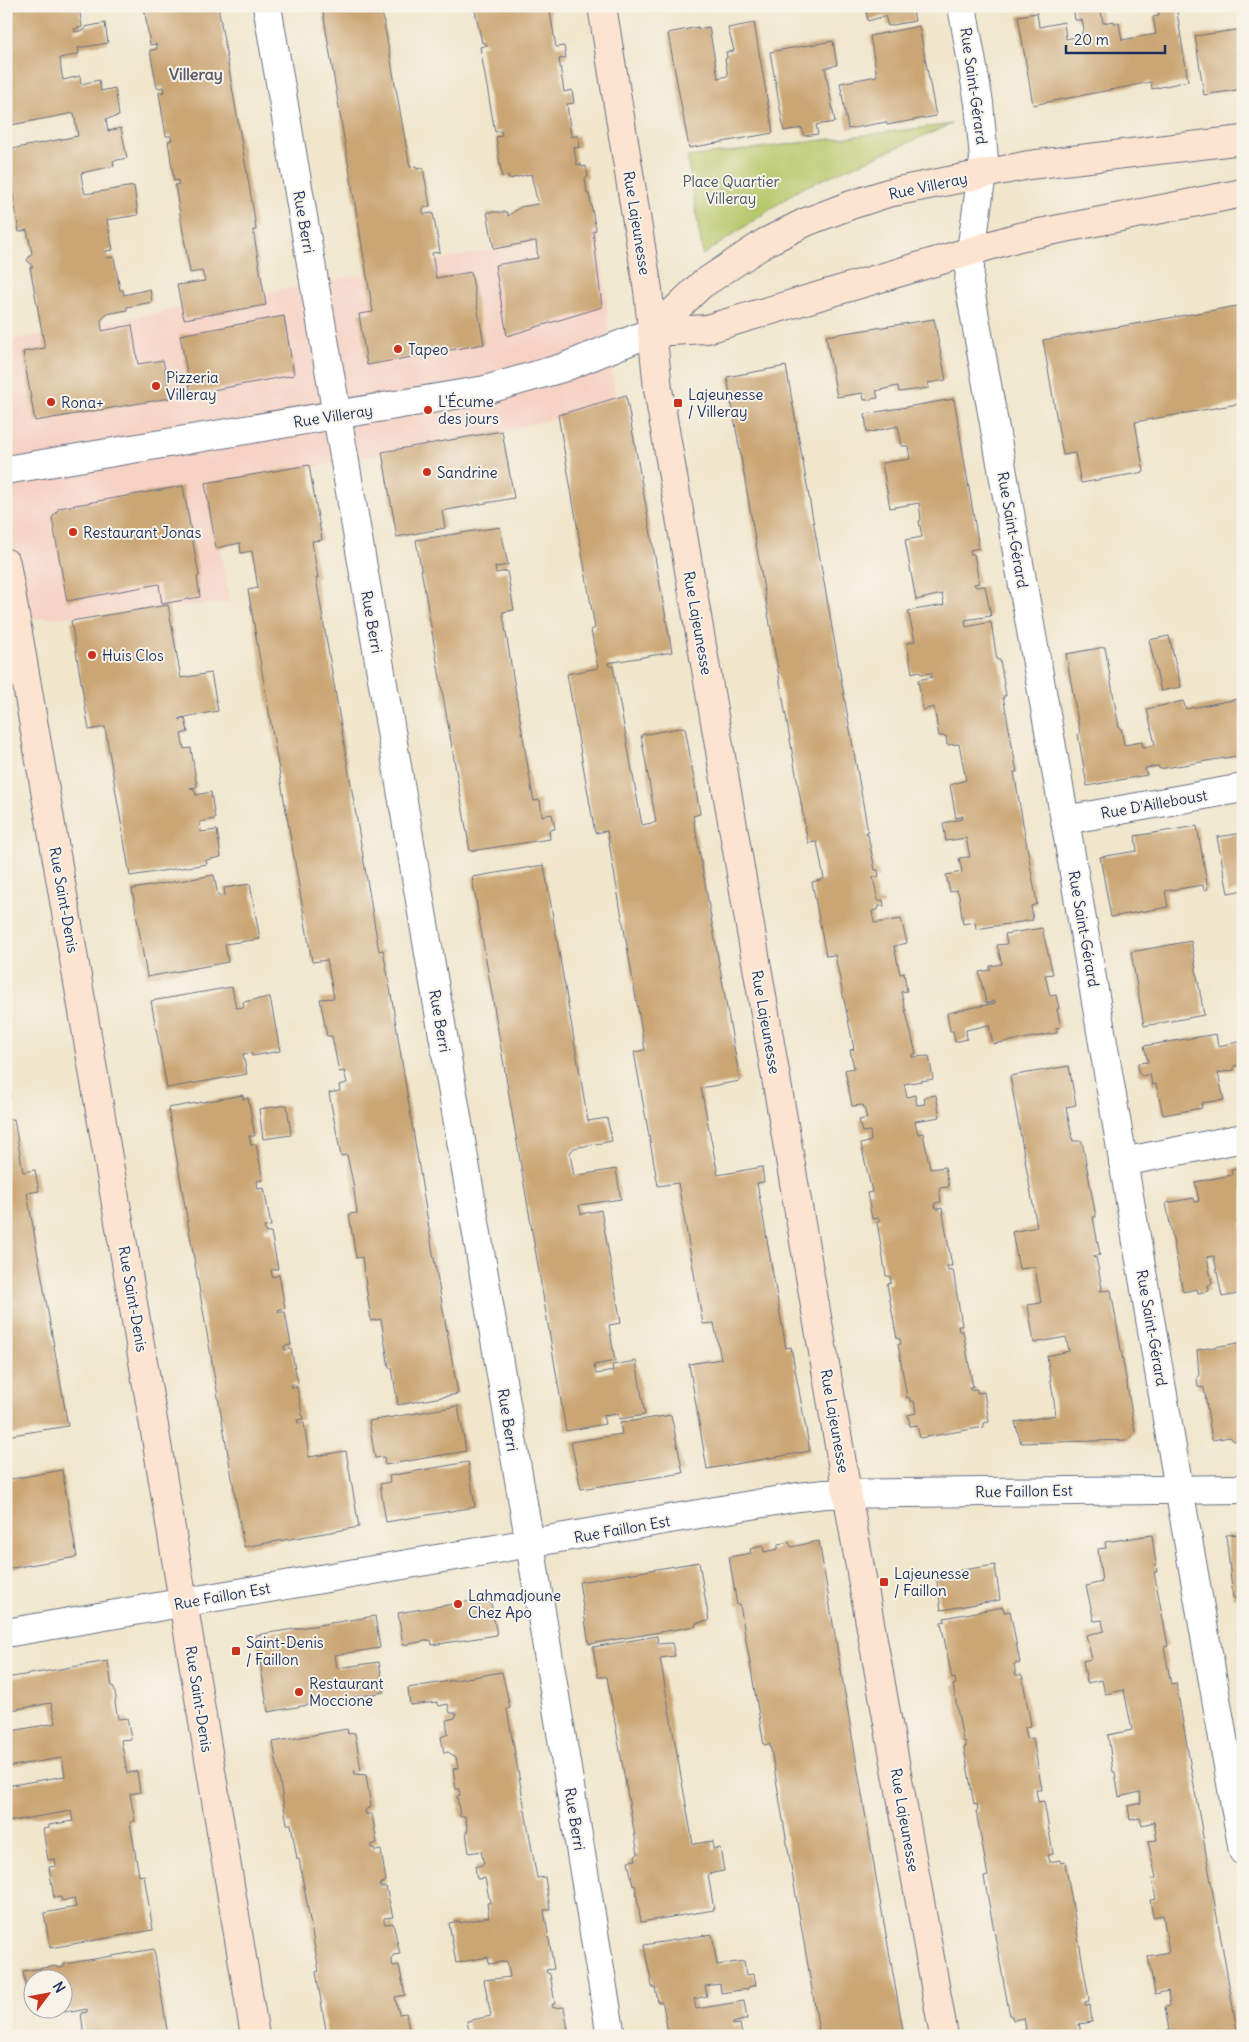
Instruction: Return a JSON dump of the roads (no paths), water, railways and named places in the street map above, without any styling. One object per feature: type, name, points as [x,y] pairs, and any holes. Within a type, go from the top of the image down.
[{"type":"main road","name":"Rue Lajeunesse","points":[[602,6],[648,290],[660,399],[847,1493],[944,2036]]},
{"type":"main road","name":"Rue Villeray","points":[[652,332],[701,285],[766,242],[828,212],[888,193],[1029,165],[1243,140]]},
{"type":"main road","name":"Rue Villeray","points":[[652,332],[707,329],[1019,237],[1243,193]]},
{"type":"main road","name":"Rue Saint-Denis","points":[[6,563],[184,1603],[255,2036]]},
{"type":"street","name":"Rue Berri","points":[[267,6],[530,1544],[611,2036]]},
{"type":"street","name":"Rue Saint-Gérard","points":[[962,6],[982,124],[984,159],[971,251],[969,284],[1065,820],[1243,1851]]},
{"type":"street","name":"Rue Villeray","points":[[6,470],[504,386],[562,368],[652,332]]},
{"type":"street","name":"Rue D'Ailleboust","points":[[1065,820],[1243,788]]},
{"type":"street","points":[[1123,1162],[1243,1138]]},
{"type":"street","name":"Rue Faillon Est","points":[[6,1633],[798,1497],[847,1493],[1243,1489]]},
{"type":"place","name":"Tapeo","points":[[398,349]]},
{"type":"place","name":"Pizzeria Villeray","points":[[156,386]]},
{"type":"place","name":"Rona+","points":[[51,402]]},
{"type":"place","name":"Lajeunesse / Villeray","points":[[678,403]]},
{"type":"place","name":"L'Écume des jours","points":[[428,410]]},
{"type":"place","name":"Sandrine","points":[[427,472]]},
{"type":"place","name":"Restaurant Jonas","points":[[73,532]]},
{"type":"place","name":"Huis Clos","points":[[92,655]]},
{"type":"place","name":"Lajeunesse / Faillon","points":[[884,1582]]},
{"type":"place","name":"Lahmadjoune Chez Apo","points":[[458,1604]]},
{"type":"place","name":"Saint-Denis / Faillon","points":[[236,1651]]},
{"type":"place","name":"Restaurant Moccione","points":[[299,1692]]},
{"type":"district","name":"Villeray","points":[[196,74]]},
{"type":"park label","name":"Place Quartier Villeray","points":[[731,190]]}]
